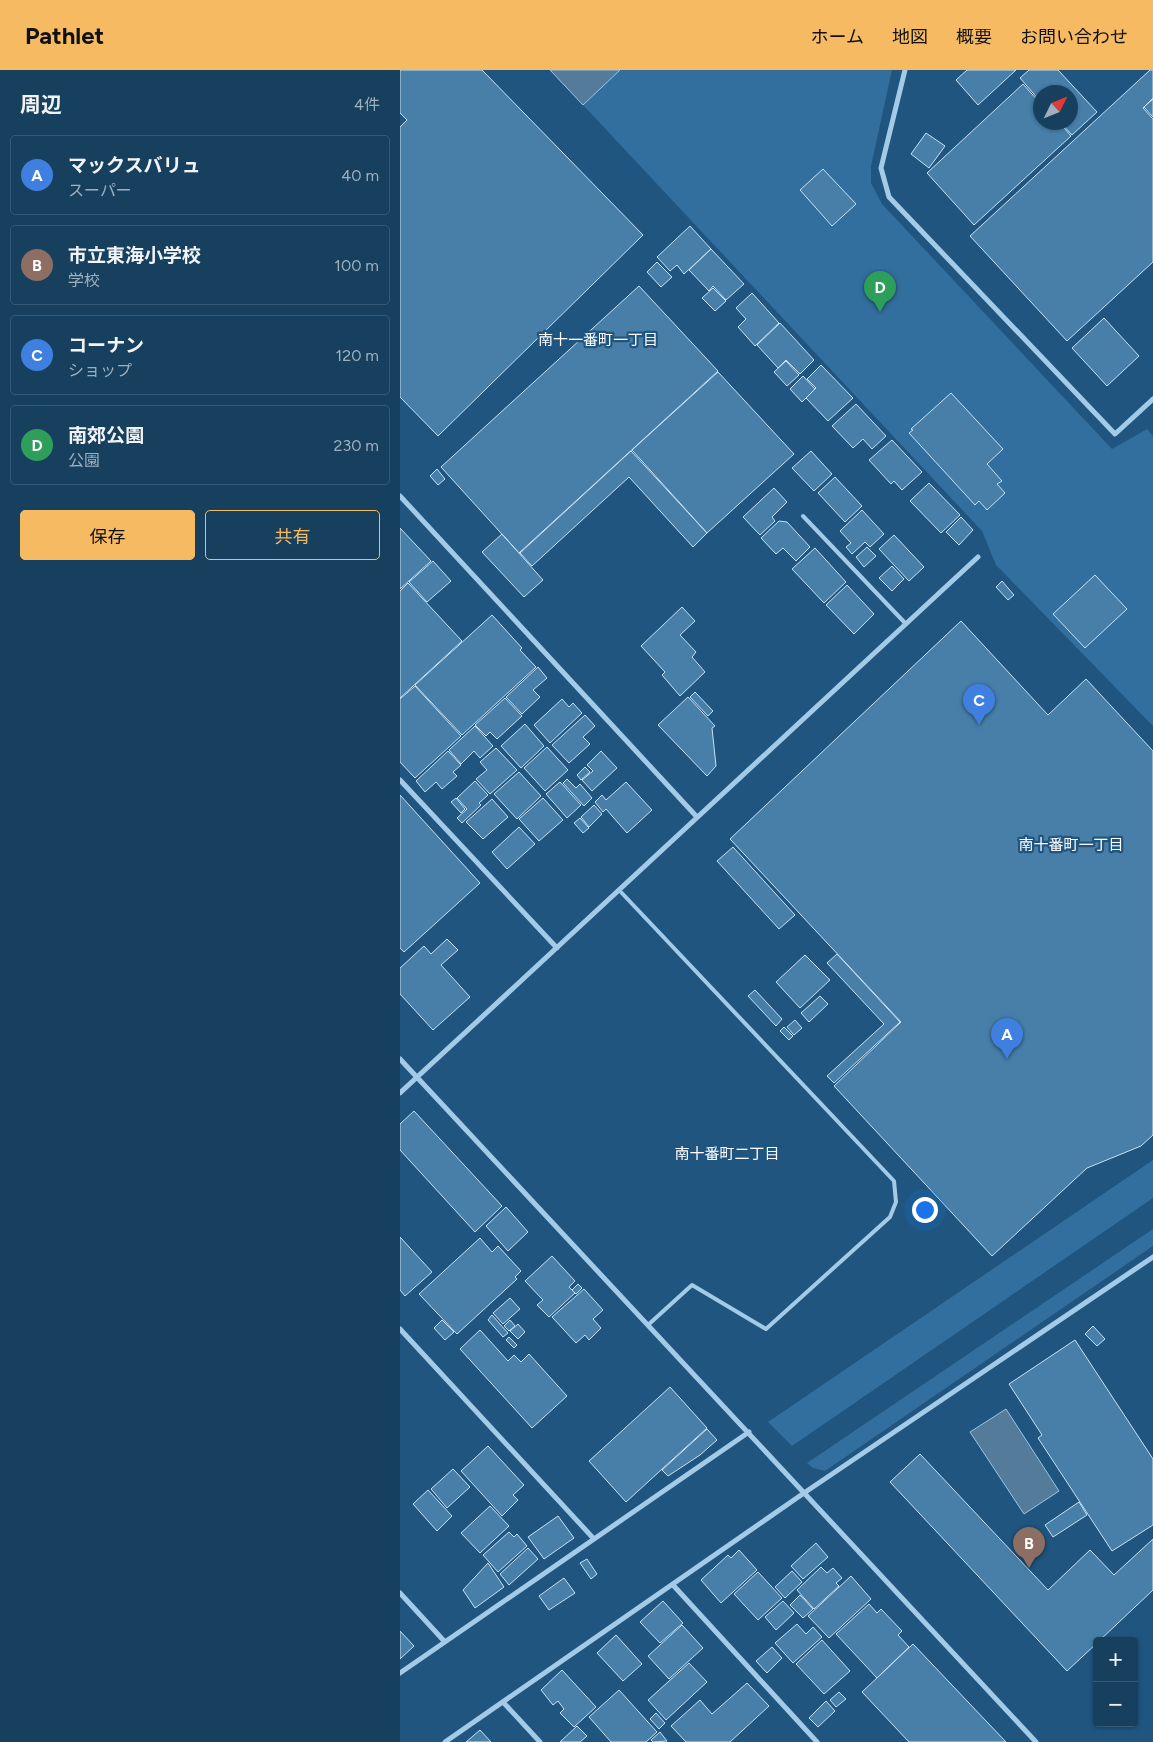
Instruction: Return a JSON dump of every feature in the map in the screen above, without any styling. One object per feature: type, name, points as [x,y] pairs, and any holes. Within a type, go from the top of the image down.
[{"type":"street","points":[[905,70],[881,168],[889,197],[1115,434],[1153,399]]},
{"type":"street","points":[[400,496],[697,817]]},
{"type":"street","points":[[400,1093],[978,557]]},
{"type":"street","points":[[400,780],[557,948]]},
{"type":"street","points":[[400,1059],[1036,1742]]},
{"type":"street","points":[[445,1742],[804,1493],[1153,1257]]},
{"type":"street","points":[[400,1329],[594,1539]]},
{"type":"street","points":[[400,1673],[748,1432]]},
{"type":"street","points":[[672,1585],[817,1742]]},
{"type":"street","points":[[400,1593],[445,1642]]},
{"type":"street","points":[[503,1702],[540,1742]]},
{"type":"lane","points":[[803,516],[906,624]]},
{"type":"lane","points":[[619,890],[894,1181],[896,1202],[890,1217],[766,1329],[692,1285],[648,1325]]},
{"type":"shaded area","points":[[550,70],[620,70],[583,105]]},
{"type":"shaded area","points":[[620,70],[892,70],[871,166],[871,183],[882,204],[1112,449],[1147,429],[1153,436],[1153,726],[996,565],[982,531],[583,105]]},
{"type":"shaded area","points":[[1153,1160],[1153,1198],[792,1446],[768,1422]]},
{"type":"shaded area","points":[[1153,1229],[1153,1246],[825,1471],[813,1468],[807,1463]]},
{"type":"shaded area","points":[[1006,1409],[1059,1491],[1024,1514],[970,1432]]},
{"type":"building","points":[[400,70],[482,70],[643,235],[438,436],[400,397],[400,127],[407,120],[400,113]]},
{"type":"building","points":[[967,70],[1016,70],[978,105],[956,80]]},
{"type":"building","points":[[1029,70],[1058,70],[1072,85],[1033,85],[1033,93],[1020,78]]},
{"type":"building","points":[[1150,70],[1153,70],[1153,98],[1143,108],[1153,119],[1153,262],[1067,341],[970,236]]},
{"type":"building","points":[[1023,84],[1033,95],[1033,130],[1066,130],[1071,136],[974,225],[927,173]]},
{"type":"building","points":[[1078,92],[1097,112],[1078,129]]},
{"type":"building","points":[[1153,99],[1153,117],[1144,107]]},
{"type":"building","points":[[1067,130],[1077,130],[1072,135]]},
{"type":"building","points":[[926,133],[945,146],[929,168],[911,154]]},
{"type":"building","points":[[823,169],[856,204],[832,226],[800,190]]},
{"type":"building","points":[[690,226],[711,249],[684,274],[677,265],[670,271],[657,257]]},
{"type":"building","points":[[711,249],[744,284],[726,300],[713,286],[709,291],[689,270]]},
{"type":"building","points":[[657,262],[672,277],[661,287],[647,272]]},
{"type":"building","points":[[639,286],[718,371],[519,553],[441,467]]},
{"type":"building","points":[[713,288],[726,301],[715,311],[702,298]]},
{"type":"building","points":[[752,293],[779,323],[755,346],[738,327],[746,319],[736,308]]},
{"type":"building","points":[[1104,318],[1139,356],[1107,386],[1072,348]]},
{"type":"building","points":[[780,323],[814,360],[800,374],[786,360],[778,368],[757,345]]},
{"type":"building","points":[[786,361],[799,375],[787,386],[774,372]]},
{"type":"building","points":[[821,365],[853,398],[828,421],[806,398],[816,388],[807,379]]},
{"type":"building","points":[[718,372],[794,454],[707,533],[632,450]]},
{"type":"building","points":[[803,376],[815,389],[802,402],[790,389]]},
{"type":"building","points":[[951,393],[1003,449],[987,464],[1002,481],[997,484],[1005,493],[987,510],[979,501],[975,505],[909,433],[913,430],[911,429]]},
{"type":"building","points":[[856,404],[886,436],[872,449],[863,439],[853,448],[832,426]]},
{"type":"building","points":[[892,440],[922,472],[902,490],[894,481],[891,484],[869,460]]},
{"type":"building","points":[[631,451],[707,533],[693,547],[629,477],[532,566],[520,553]]},
{"type":"building","points":[[811,451],[832,474],[814,491],[792,468]]},
{"type":"building","points":[[437,469],[445,479],[438,485],[430,476]]},
{"type":"building","points":[[835,477],[862,506],[845,522],[818,493]]},
{"type":"building","points":[[929,483],[960,515],[941,533],[910,501]]},
{"type":"building","points":[[774,488],[787,502],[772,517],[775,521],[760,535],[743,517]]},
{"type":"building","points":[[862,510],[884,534],[870,547],[865,542],[852,554],[846,547],[851,543],[840,531]]},
{"type":"building","points":[[961,517],[973,530],[959,545],[946,532]]},
{"type":"building","points":[[779,521],[787,522],[810,547],[796,561],[783,548],[776,554],[761,538]]},
{"type":"building","points":[[400,528],[431,561],[400,589]]},
{"type":"building","points":[[502,534],[543,580],[524,597],[482,552]]},
{"type":"building","points":[[894,535],[924,567],[909,581],[879,549]]},
{"type":"building","points":[[867,547],[876,556],[864,567],[856,557]]},
{"type":"building","points":[[815,548],[846,582],[824,603],[792,569]]},
{"type":"building","points":[[433,561],[451,581],[427,602],[409,582]]},
{"type":"building","points":[[892,566],[904,579],[892,591],[879,578]]},
{"type":"building","points":[[1095,575],[1127,609],[1085,648],[1053,614]]},
{"type":"building","points":[[1002,581],[1014,595],[1008,600],[996,587]]},
{"type":"building","points":[[408,583],[462,641],[400,698],[400,591]]},
{"type":"building","points":[[847,585],[874,614],[854,634],[826,605]]},
{"type":"building","points":[[682,607],[695,621],[680,635],[696,652],[692,657],[705,672],[680,696],[662,675],[665,672],[641,646]]},
{"type":"building","points":[[492,615],[522,648],[520,650],[536,667],[462,735],[415,685]]},
{"type":"building","points":[[961,621],[1048,715],[1086,679],[1153,751],[1153,1135],[1141,1146],[1087,1168],[992,1256],[834,1086],[901,1022],[730,839]]},
{"type":"building","points":[[538,667],[547,678],[533,690],[540,697],[522,714],[506,697]]},
{"type":"building","points":[[415,686],[461,736],[415,778],[400,762],[400,699]]},
{"type":"building","points":[[695,692],[713,711],[708,716],[690,697]]},
{"type":"building","points":[[688,697],[715,726],[712,728],[716,766],[707,776],[658,725]]},
{"type":"building","points":[[505,698],[522,716],[497,739],[490,732],[486,736],[475,725]]},
{"type":"building","points":[[562,699],[569,707],[573,703],[582,713],[550,743],[534,725]]},
{"type":"building","points":[[585,715],[595,726],[583,737],[590,744],[569,763],[552,745]]},
{"type":"building","points":[[525,724],[544,746],[521,768],[501,746]]},
{"type":"building","points":[[475,726],[493,746],[480,758],[474,751],[461,764],[449,750]]},
{"type":"building","points":[[547,747],[568,770],[545,791],[524,768]]},
{"type":"building","points":[[496,748],[517,770],[490,794],[476,779],[487,770],[480,762]]},
{"type":"building","points":[[448,751],[461,765],[453,772],[457,776],[442,789],[436,782],[425,792],[416,781]]},
{"type":"building","points":[[601,751],[617,768],[592,791],[582,780],[593,771],[587,765]]},
{"type":"building","points":[[585,767],[590,772],[581,780],[577,775]]},
{"type":"building","points":[[519,772],[541,796],[517,819],[494,794]]},
{"type":"building","points":[[567,779],[576,788],[580,784],[592,798],[584,806],[563,783]]},
{"type":"building","points":[[475,781],[488,795],[479,803],[481,805],[462,823],[457,818],[467,809],[457,798]]},
{"type":"building","points":[[560,782],[581,805],[567,818],[546,794]]},
{"type":"building","points":[[626,782],[652,810],[627,833],[606,809],[603,812],[595,802],[602,795],[606,800]]},
{"type":"building","points":[[400,795],[480,883],[404,952],[400,948]]},
{"type":"building","points":[[456,798],[465,809],[461,813],[451,802]]},
{"type":"building","points":[[543,798],[563,820],[539,841],[519,819]]},
{"type":"building","points":[[492,799],[508,817],[483,839],[466,822]]},
{"type":"building","points":[[594,805],[602,814],[589,827],[581,817]]},
{"type":"building","points":[[580,818],[589,828],[583,833],[574,823]]},
{"type":"building","points":[[519,827],[535,844],[507,869],[492,852]]},
{"type":"building","points":[[733,847],[795,915],[779,929],[717,861]]},
{"type":"building","points":[[447,939],[458,950],[441,965],[470,997],[433,1030],[400,994],[400,968],[424,946],[431,954]]},
{"type":"building","points":[[837,954],[900,1022],[834,1083],[827,1076],[884,1024],[827,963]]},
{"type":"building","points":[[805,955],[830,980],[800,1008],[776,982]]},
{"type":"building","points":[[755,990],[782,1019],[776,1026],[748,996]]},
{"type":"building","points":[[820,996],[828,1004],[809,1022],[801,1013]]},
{"type":"building","points":[[795,1020],[802,1028],[794,1035],[787,1027]]},
{"type":"building","points":[[784,1027],[793,1036],[789,1040],[780,1031]]},
{"type":"building","points":[[414,1111],[502,1206],[475,1232],[400,1150],[400,1124]]},
{"type":"building","points":[[506,1207],[528,1232],[508,1251],[486,1226]]},
{"type":"building","points":[[400,1237],[432,1272],[405,1296],[400,1290]]},
{"type":"building","points":[[480,1238],[492,1252],[498,1246],[521,1271],[515,1277],[517,1279],[457,1334],[419,1294]]},
{"type":"building","points":[[552,1256],[575,1281],[569,1287],[575,1293],[549,1317],[537,1305],[543,1300],[525,1281]]},
{"type":"building","points":[[578,1284],[582,1288],[576,1294],[572,1290]]},
{"type":"building","points":[[584,1289],[603,1310],[593,1319],[601,1328],[589,1340],[585,1335],[576,1343],[552,1317]]},
{"type":"building","points":[[510,1298],[520,1309],[503,1324],[493,1313]]},
{"type":"building","points":[[492,1315],[508,1333],[503,1337],[488,1320]]},
{"type":"building","points":[[442,1320],[454,1332],[445,1340],[434,1328]]},
{"type":"building","points":[[510,1320],[515,1326],[509,1331],[504,1326]]},
{"type":"building","points":[[518,1324],[525,1332],[518,1339],[510,1331]]},
{"type":"building","points":[[1093,1326],[1105,1339],[1097,1346],[1085,1334]]},
{"type":"building","points":[[480,1330],[508,1361],[514,1355],[521,1362],[529,1354],[567,1396],[532,1428],[460,1349]]},
{"type":"building","points":[[509,1337],[517,1345],[514,1348],[506,1340]]},
{"type":"building","points":[[1075,1340],[1153,1459],[1153,1525],[1112,1551],[1038,1438],[1042,1435],[1009,1384]]},
{"type":"building","points":[[670,1387],[707,1428],[626,1502],[589,1461]]},
{"type":"building","points":[[707,1429],[717,1440],[700,1455],[668,1476],[662,1470]]},
{"type":"building","points":[[488,1446],[524,1485],[513,1495],[518,1500],[502,1516],[461,1471]]},
{"type":"building","points":[[920,1454],[1048,1590],[1090,1550],[1114,1575],[1153,1539],[1153,1590],[1103,1637],[1093,1637],[1093,1647],[1067,1671],[890,1482]]},
{"type":"building","points":[[453,1469],[470,1487],[447,1508],[431,1489]]},
{"type":"building","points":[[428,1490],[452,1516],[437,1531],[413,1504]]},
{"type":"building","points":[[1079,1502],[1087,1515],[1053,1537],[1045,1525]]},
{"type":"building","points":[[490,1506],[509,1526],[480,1553],[461,1533]]},
{"type":"building","points":[[558,1516],[574,1538],[544,1559],[528,1537]]},
{"type":"building","points":[[509,1532],[514,1537],[517,1534],[527,1546],[498,1572],[483,1555]]},
{"type":"building","points":[[816,1543],[828,1557],[803,1579],[791,1566]]},
{"type":"building","points":[[528,1548],[538,1559],[509,1585],[500,1574]]},
{"type":"building","points":[[739,1550],[757,1570],[721,1603],[701,1580],[728,1555],[731,1558]]},
{"type":"building","points":[[587,1559],[597,1574],[591,1579],[580,1563]]},
{"type":"building","points":[[488,1563],[504,1587],[475,1608],[463,1590]]},
{"type":"building","points":[[821,1567],[827,1573],[833,1568],[842,1578],[836,1583],[839,1586],[814,1609],[797,1590]]},
{"type":"building","points":[[792,1571],[802,1582],[785,1598],[775,1587]]},
{"type":"building","points":[[758,1572],[782,1598],[758,1620],[734,1594]]},
{"type":"building","points":[[851,1576],[871,1599],[829,1638],[808,1616]]},
{"type":"building","points":[[564,1578],[575,1593],[549,1610],[539,1596]]},
{"type":"building","points":[[800,1595],[813,1609],[803,1618],[790,1605]]},
{"type":"building","points":[[663,1601],[683,1623],[660,1643],[640,1622]]},
{"type":"building","points":[[783,1601],[794,1613],[776,1630],[765,1617]]},
{"type":"building","points":[[869,1604],[877,1613],[881,1609],[902,1631],[898,1635],[909,1647],[877,1678],[836,1634]]},
{"type":"building","points":[[797,1624],[806,1634],[813,1627],[822,1637],[793,1663],[775,1643]]},
{"type":"building","points":[[682,1625],[703,1648],[669,1679],[648,1656]]},
{"type":"building","points":[[400,1631],[414,1646],[400,1659]]},
{"type":"building","points":[[616,1635],[642,1664],[623,1681],[597,1653]]},
{"type":"building","points":[[822,1640],[850,1671],[824,1694],[796,1664]]},
{"type":"building","points":[[913,1644],[1006,1742],[909,1742],[862,1692]]},
{"type":"building","points":[[772,1647],[782,1658],[767,1673],[756,1661]]},
{"type":"building","points":[[689,1663],[707,1682],[666,1720],[648,1700]]},
{"type":"building","points":[[562,1670],[596,1707],[574,1727],[560,1713],[564,1709],[558,1701],[553,1705],[541,1690]]},
{"type":"building","points":[[747,1683],[769,1706],[730,1742],[686,1742],[671,1726],[700,1700],[712,1714]]},
{"type":"building","points":[[619,1690],[657,1732],[646,1742],[611,1742],[589,1717]]},
{"type":"building","points":[[839,1692],[846,1699],[836,1707],[830,1700]]},
{"type":"building","points":[[826,1701],[835,1711],[818,1727],[809,1718]]},
{"type":"building","points":[[656,1713],[665,1723],[659,1729],[650,1719]]},
{"type":"building","points":[[577,1726],[587,1736],[580,1742],[560,1742]]},
{"type":"building","points":[[480,1730],[491,1742],[466,1742]]},
{"type":"building","points":[[660,1732],[667,1741],[653,1742],[651,1740]]},
{"type":"place","name":"南郊公園","points":[[880,312]]},
{"type":"place","name":"コーナン","points":[[979,725]]},
{"type":"place","name":"マックスバリュ","points":[[1007,1059]]},
{"type":"place","name":"市立東海小学校","points":[[1029,1568]]},
{"type":"district","name":"南十一番町一丁目","points":[[598,340]]},
{"type":"district","name":"南十番町一丁目","points":[[1071,845]]},
{"type":"district","name":"南十番町二丁目","points":[[727,1154]]}]
